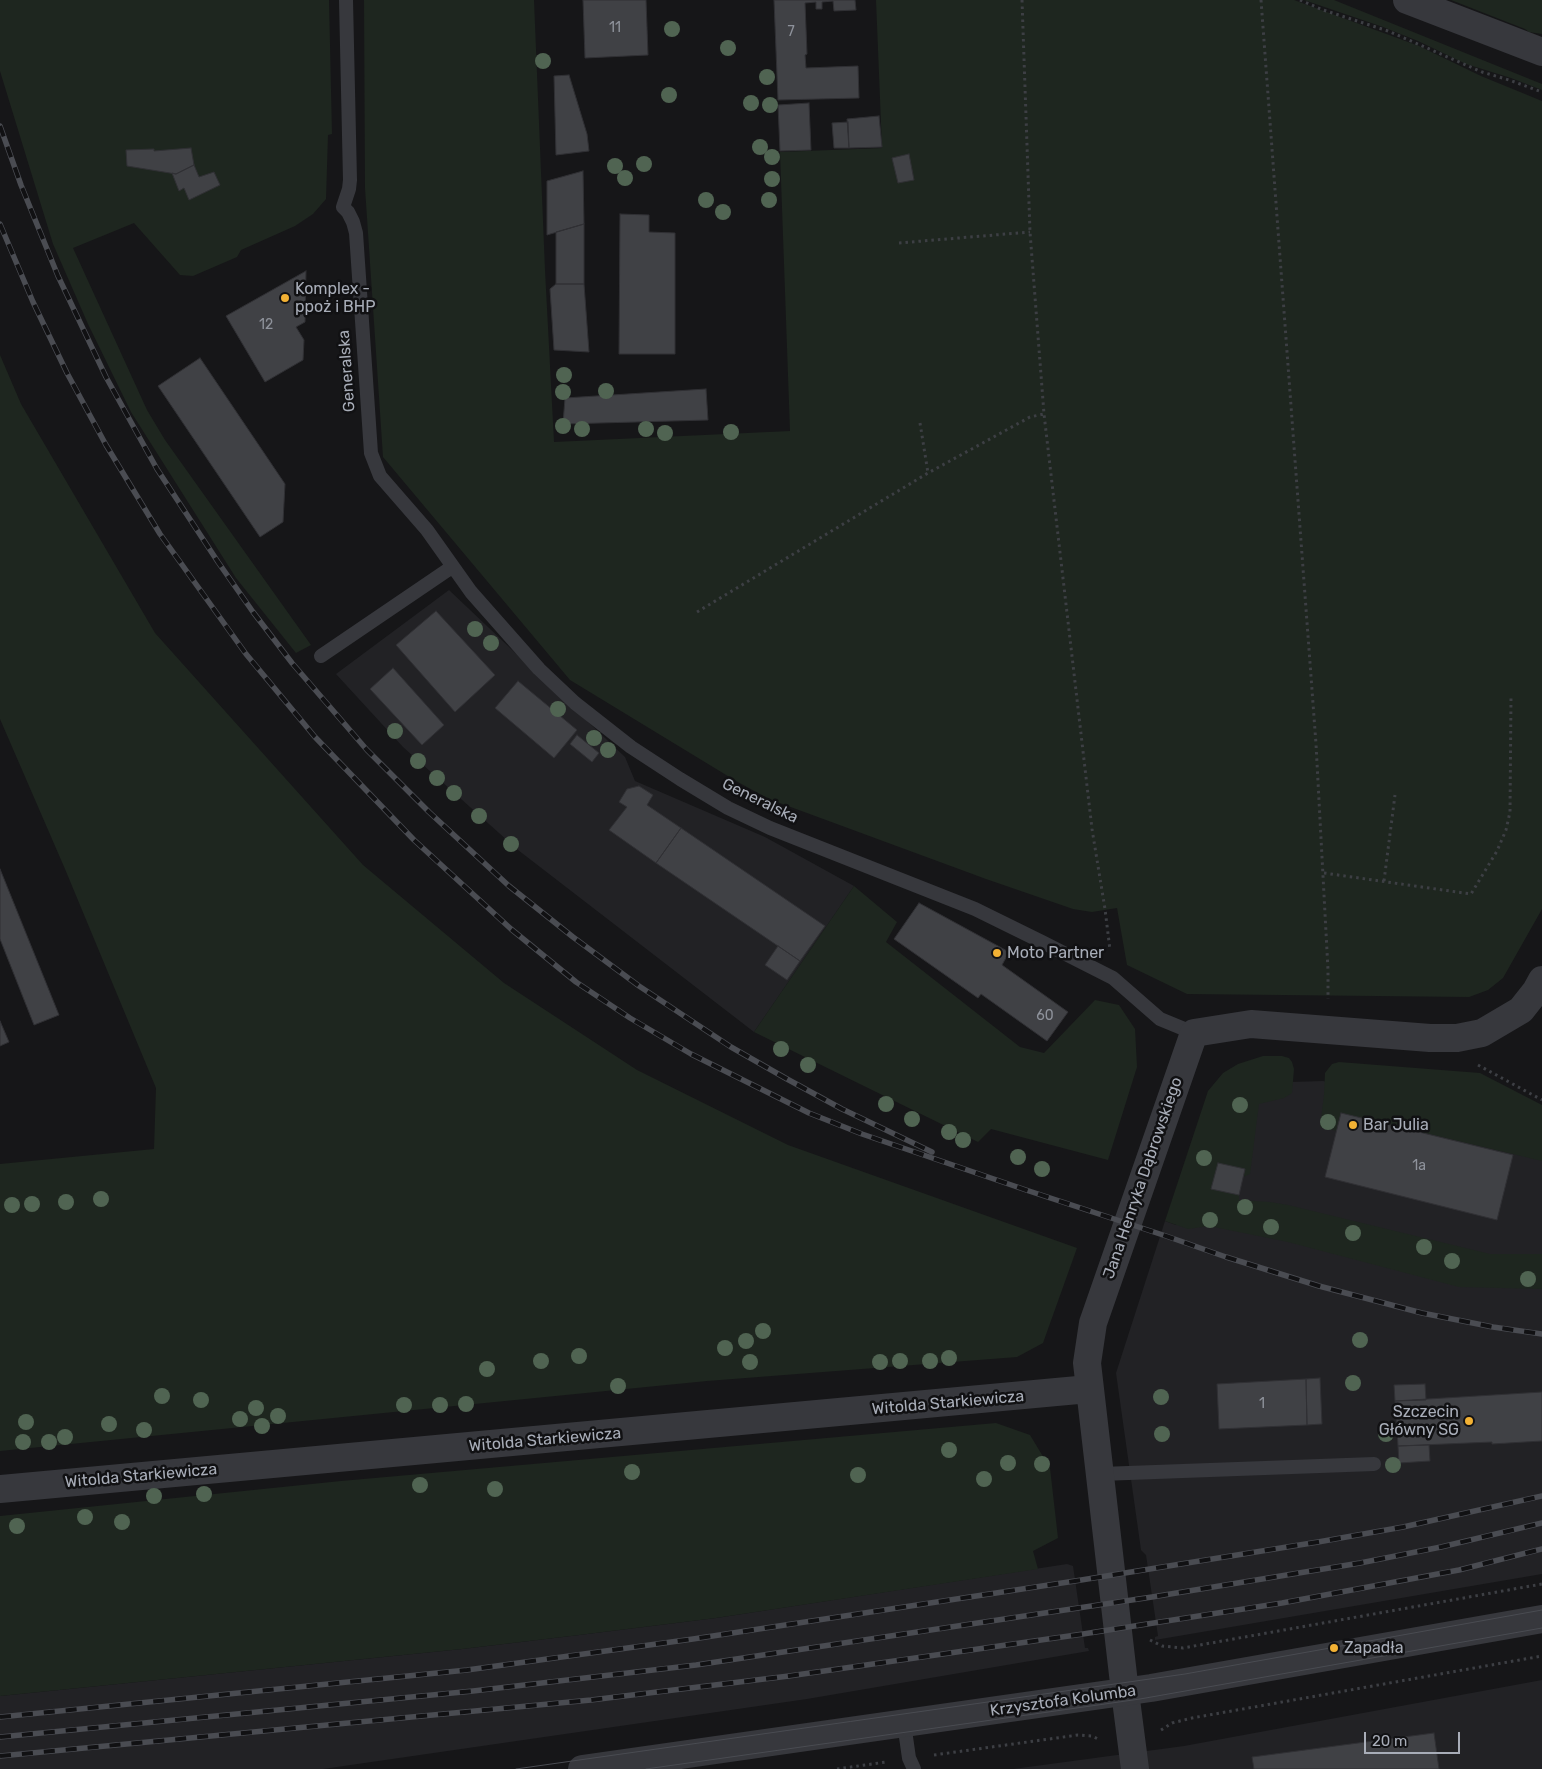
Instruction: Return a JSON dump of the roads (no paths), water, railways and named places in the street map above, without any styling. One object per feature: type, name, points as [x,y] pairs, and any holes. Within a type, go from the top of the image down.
[{"type":"street","points":[[1407,0],[1542,52]]},
{"type":"street","points":[[1194,1032],[1251,1024],[1430,1038],[1457,1038],[1482,1033],[1521,1010],[1542,980]]},
{"type":"street","name":"Jana Henryka Dąbrowskiego","points":[[1125,1692],[1087,1363],[1093,1323],[1194,1032]]},
{"type":"street","name":"Witolda Starkiewicza","points":[[0,1489],[1089,1389]]},
{"type":"street","name":"Krzysztofa Kolumba","points":[[582,1769],[1125,1692],[1542,1619]]},
{"type":"street","points":[[1125,1692],[1135,1769]]},
{"type":"lane","name":"Generalska","points":[[346,0],[350,180],[347,198],[343,207],[348,212],[356,233],[369,443],[374,465],[380,476],[427,530],[452,567],[472,592],[539,669],[574,703],[631,747],[680,779],[728,808],[770,828],[975,909],[1112,978],[1160,1020],[1194,1032]]},
{"type":"lane","points":[[322,656],[452,567]]},
{"type":"lane","points":[[1101,1474],[1374,1464]]},
{"type":"lane","points":[[904,1723],[912,1764]]},
{"type":"tram line","points":[[516,1769],[1185,1674],[1542,1610]]},
{"type":"tram line","points":[[646,1769],[1140,1699],[1542,1628]]},
{"type":"railway","points":[[0,126],[21,185],[58,276],[106,377],[157,469],[253,612],[292,663],[367,750],[429,812],[509,886],[639,986],[731,1047],[787,1079],[842,1109],[932,1152]]},
{"type":"railway","points":[[0,224],[33,302],[67,373],[106,445],[160,534],[246,654],[315,737],[414,840],[511,929],[576,982],[630,1018],[691,1054],[809,1113],[862,1134],[1226,1257],[1319,1286],[1422,1313],[1493,1327],[1542,1334]]},
{"type":"railway","points":[[0,1717],[467,1670],[693,1639],[1318,1542],[1403,1527],[1542,1496]]},
{"type":"railway","points":[[0,1737],[473,1691],[696,1665],[1152,1597],[1360,1563],[1441,1547],[1542,1523]]},
{"type":"railway","points":[[0,1756],[591,1700],[789,1676],[1083,1634],[1282,1603],[1459,1570],[1542,1549]]},
{"type":"place","name":"Komplex - ppoż i BHP","points":[[285,298]]},
{"type":"place","name":"Moto Partner","points":[[997,953]]},
{"type":"place","name":"Bar Julia","points":[[1353,1125]]},
{"type":"place","name":"Szczecin Główny SG","points":[[1469,1421]]},
{"type":"place","name":"Zapadła","points":[[1334,1648]]}]
